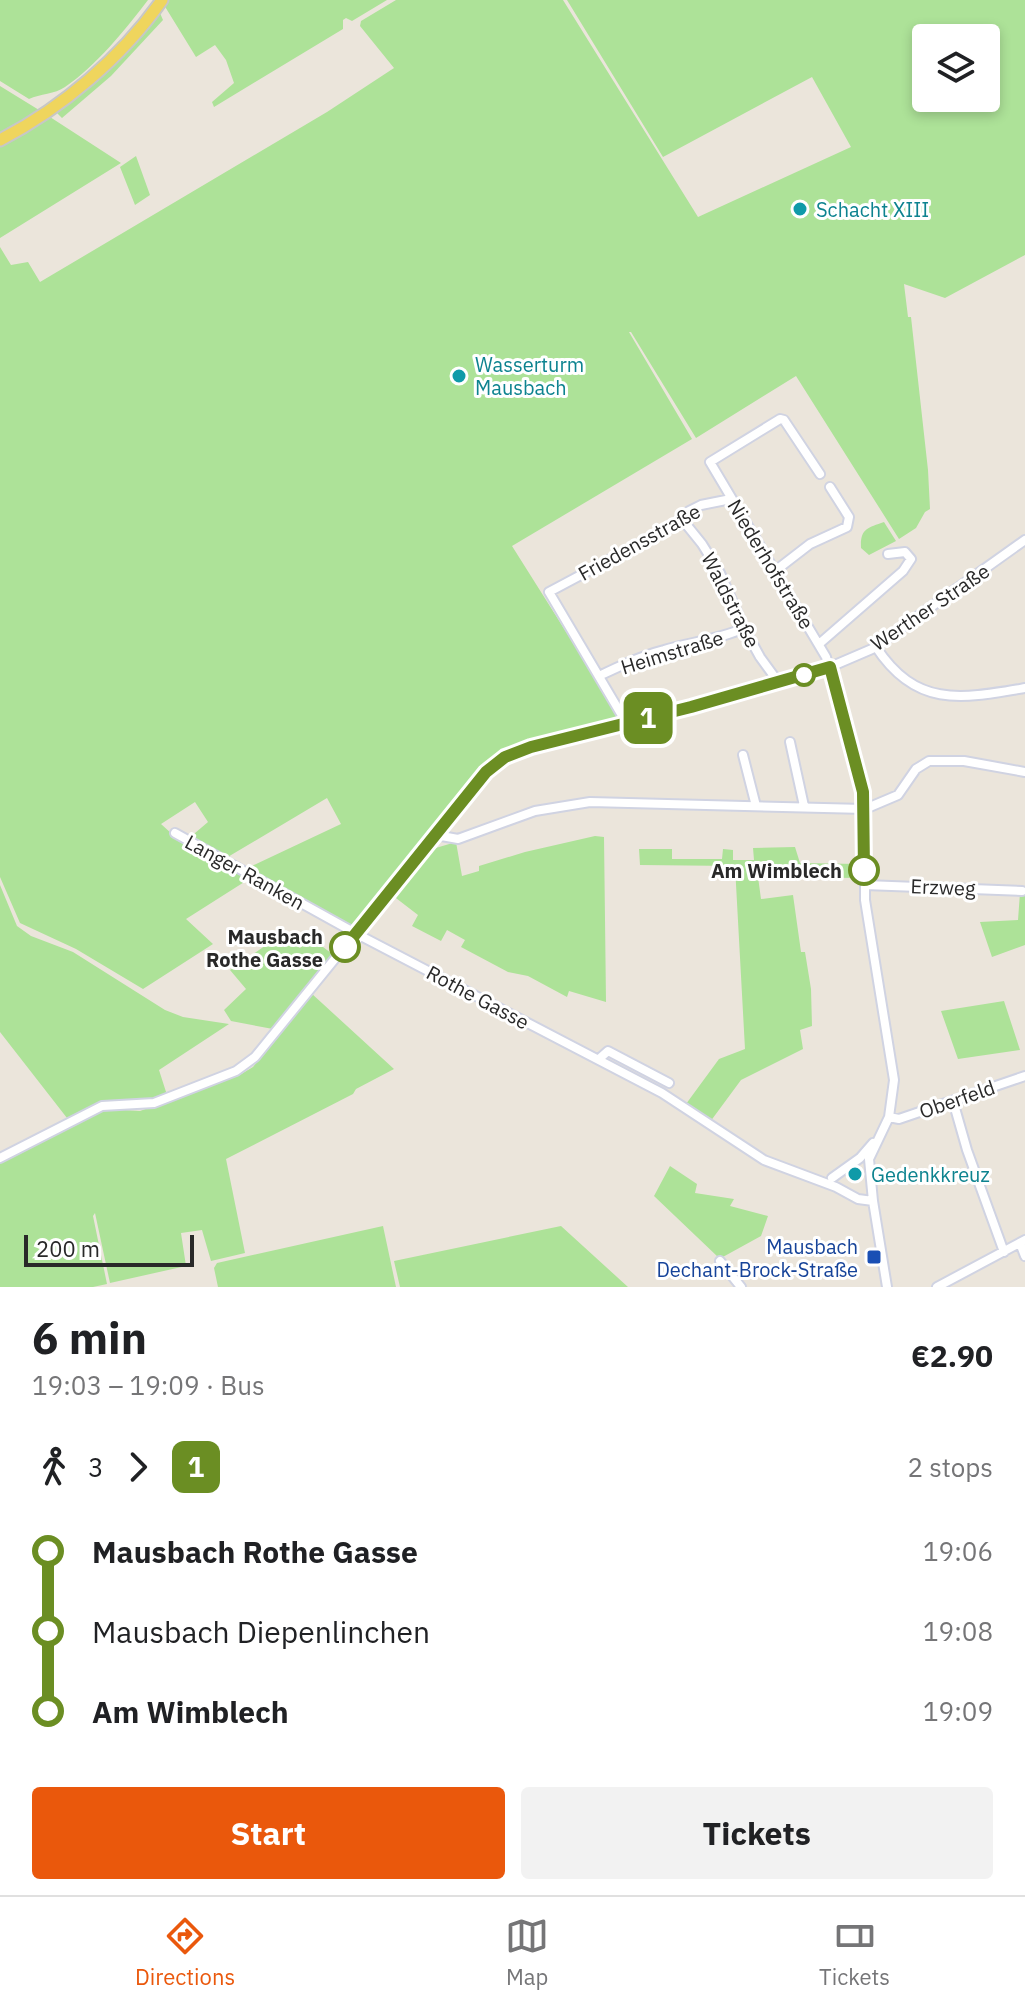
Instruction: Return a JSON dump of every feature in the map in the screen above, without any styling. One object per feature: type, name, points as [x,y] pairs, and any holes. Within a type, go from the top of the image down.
[{"type":"main road","points":[[0,140],[88,80],[138,32],[162,0]]},
{"type":"street","name":"Niederhofstraße","points":[[820,474],[784,420],[780,419],[710,462],[830,667],[860,778],[865,809],[865,885],[893,1064],[892,1101],[881,1133]]},
{"type":"street","points":[[775,571],[810,544],[847,527],[849,517],[830,487]]},
{"type":"street","name":"Friedensstraße","points":[[599,676],[549,592],[671,527],[701,505],[731,499]]},
{"type":"street","name":"Waldstraße","points":[[681,518],[720,573],[744,628],[779,683]]},
{"type":"street","name":"Werther Straße","points":[[0,1158],[102,1106],[154,1103],[236,1071],[270,1040],[486,772],[505,757],[531,747],[627,724],[830,667],[876,647],[1025,540]]},
{"type":"street","points":[[819,644],[903,571],[911,559],[905,552],[888,554]]},
{"type":"street","name":"Heimstraße","points":[[599,676],[632,660],[725,637],[744,628]]},
{"type":"street","points":[[876,647],[902,678],[921,690],[936,694],[980,694],[1025,688]]},
{"type":"street","points":[[599,676],[627,724]]},
{"type":"street","points":[[790,742],[804,806]]},
{"type":"street","points":[[743,755],[756,806]]},
{"type":"street","points":[[436,835],[458,839],[535,811],[579,803],[865,809],[894,798],[916,769],[929,761],[964,761],[1025,772]]},
{"type":"street","name":"Langer Ranken","points":[[175,833],[357,934]]},
{"type":"street","name":"Erzweg","points":[[865,885],[1022,891]]},
{"type":"street","name":"Rothe Gasse","points":[[357,934],[662,1093],[764,1160],[817,1182],[832,1183],[858,1199],[873,1201]]},
{"type":"street","name":"Rothe Gasse","points":[[599,1059],[608,1051],[669,1083]]},
{"type":"street","name":"Oberfeld","points":[[889,1117],[899,1119],[1025,1076]]},
{"type":"street","points":[[953,1101],[967,1150],[1004,1252]]},
{"type":"street","points":[[832,1183],[860,1158],[881,1133]]},
{"type":"street","points":[[881,1133],[869,1159],[887,1287]]},
{"type":"street","points":[[937,1287],[1023,1242],[1025,1256]]},
{"type":"street","points":[[720,1261],[741,1287]]},
{"type":"green space","points":[[0,0],[148,0],[110,47],[76,79],[61,89],[29,99],[0,81]]},
{"type":"green space","points":[[167,0],[387,0],[352,21],[346,18],[343,29],[214,107],[212,102],[234,83],[226,60],[215,45],[196,57],[164,5]]},
{"type":"green space","points":[[396,0],[563,0],[698,217],[851,147],[812,77],[663,157],[567,0],[1025,0],[1025,255],[945,298],[904,284],[908,317],[911,317],[930,509],[916,528],[899,539],[796,376],[696,438],[629,332],[692,439],[512,546],[621,719],[519,746],[492,762],[355,930],[241,871],[341,824],[327,798],[221,861],[188,839],[208,822],[195,802],[161,824],[183,844],[249,879],[186,919],[213,944],[143,989],[76,949],[20,923],[0,877],[0,247],[11,265],[28,262],[40,282],[327,112],[394,68],[360,26],[361,21]]},
{"type":"green space","points":[[160,13],[163,20],[111,76],[62,118],[57,113],[107,71]]},
{"type":"green space","points":[[0,86],[39,110],[0,136]]},
{"type":"green space","points":[[50,117],[121,163],[0,238],[0,147]]},
{"type":"green space","points":[[136,156],[150,195],[135,205],[120,167]]},
{"type":"green space","points":[[884,522],[896,541],[869,555],[861,548],[863,533]]},
{"type":"green space","points":[[595,836],[604,837],[606,1002],[569,991],[567,997],[528,976],[508,972],[461,947],[465,940],[447,930],[441,941],[412,926],[418,915],[392,895],[429,850],[456,842],[462,876],[479,871],[479,866],[525,852]]},
{"type":"green space","points":[[795,847],[800,863],[858,864],[858,878],[758,877],[761,899],[793,895],[801,952],[805,952],[811,989],[812,1026],[800,1030],[803,1049],[741,1080],[710,1122],[686,1104],[719,1059],[745,1049],[735,866],[640,865],[639,849],[672,849],[672,859],[722,859],[723,849],[733,850],[733,860],[754,860],[753,848]]},
{"type":"green space","points":[[0,885],[17,926],[31,936],[73,952],[165,1010],[183,1017],[229,1024],[159,1070],[167,1095],[141,1103],[99,1103],[67,1118],[0,1032]]},
{"type":"green space","points":[[1020,893],[1025,893],[1025,945],[992,957],[980,922],[1018,920]]},
{"type":"green space","points":[[276,934],[300,948],[311,938],[335,956],[273,1029],[231,1021],[224,1010],[246,989],[230,970],[269,943]]},
{"type":"green space","points":[[311,993],[394,1069],[356,1089],[353,1094],[226,1159],[245,1253],[211,1261],[202,1230],[181,1233],[186,1266],[110,1283],[95,1213],[93,1216],[107,1284],[93,1287],[0,1287],[0,1163],[92,1113],[108,1109],[140,1111],[238,1076],[253,1067]]},
{"type":"green space","points":[[1004,1001],[1020,1050],[958,1059],[941,1011]]},
{"type":"green space","points":[[670,1166],[697,1184],[695,1193],[734,1199],[730,1206],[768,1216],[761,1236],[718,1257],[654,1196]]},
{"type":"green space","points":[[383,1226],[396,1287],[218,1287],[214,1268],[217,1263]]},
{"type":"green space","points":[[561,1226],[628,1287],[400,1287],[394,1261]]},
{"type":"bus line","name":"1","points":[[345,947],[491,767],[505,757],[531,747],[691,707],[830,667],[863,792],[864,870]]},
{"type":"place","name":"Schacht XIII","points":[[800,209]]},
{"type":"place","name":"Wasserturm Mausbach","points":[[459,376]]},
{"type":"place","name":"Am Wimblech","points":[[864,870]]},
{"type":"place","name":"Mausbach Rothe Gasse","points":[[345,947]]},
{"type":"place","name":"Gedenkkreuz","points":[[855,1174]]},
{"type":"place","name":"Mausbach Dechant-Brock-Straße","points":[[874,1257]]}]
